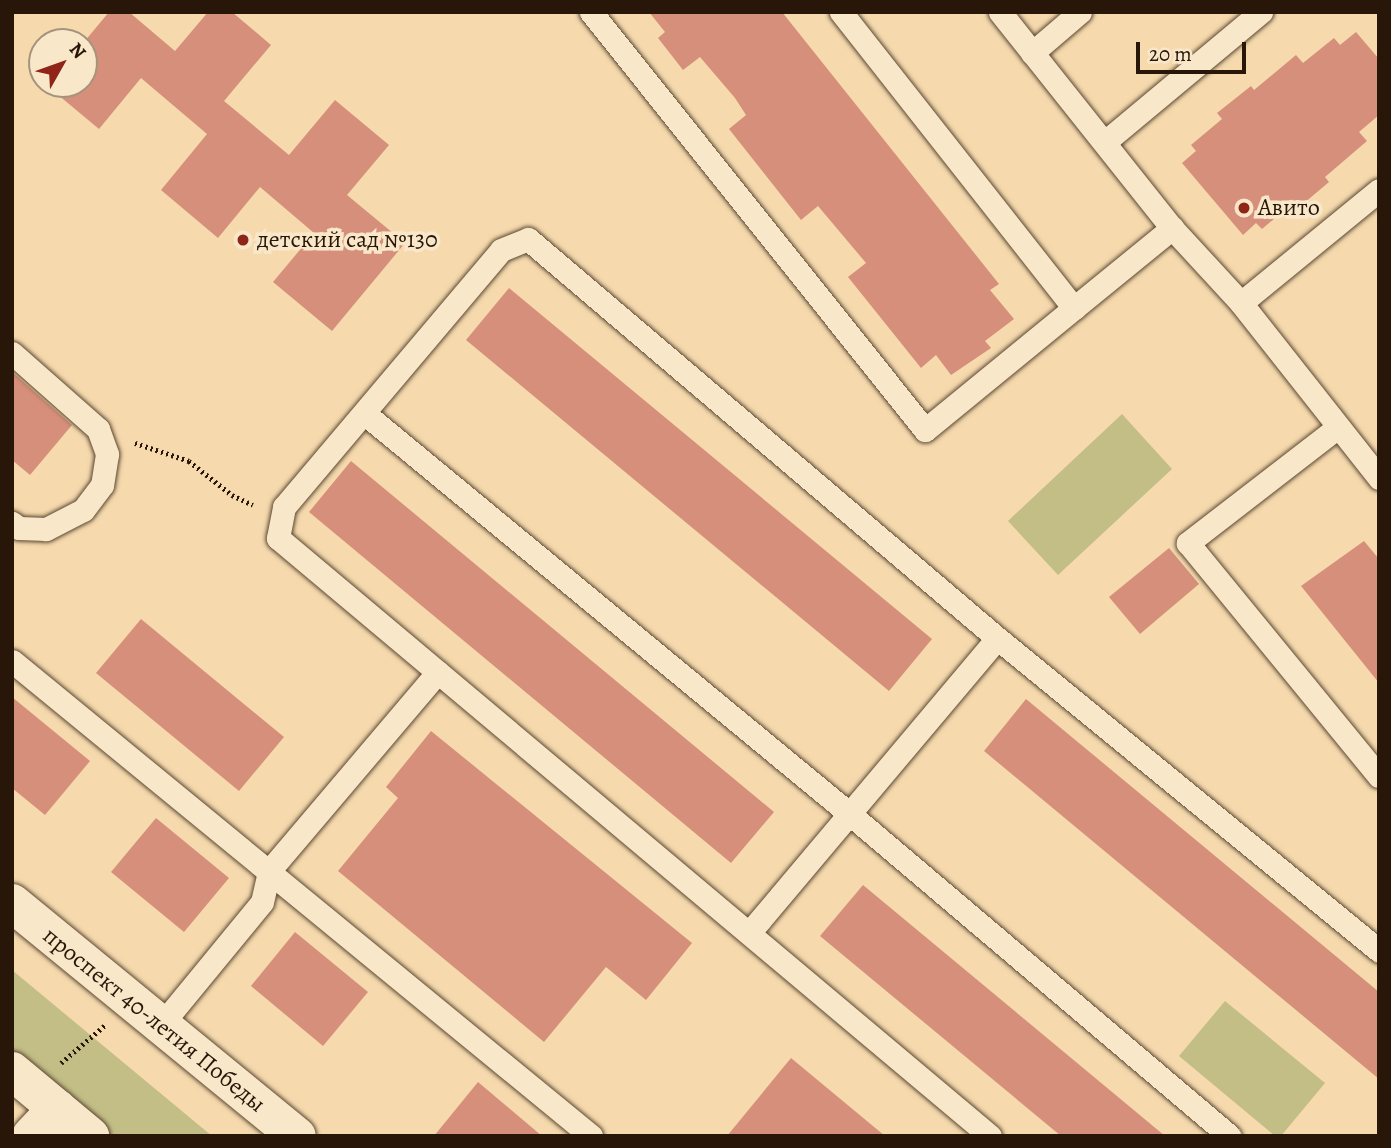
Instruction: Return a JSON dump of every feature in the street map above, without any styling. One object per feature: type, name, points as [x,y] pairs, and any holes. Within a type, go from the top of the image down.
[{"type":"main road","name":"проспект 40-летия Победы","points":[[12,904],[296,1136]]},
{"type":"main road","points":[[31,1136],[34,1089]]},
{"type":"main road","points":[[34,1089],[90,1136]]},
{"type":"lane","points":[[591,12],[925,430],[1172,228]]},
{"type":"lane","points":[[841,12],[1074,308]]},
{"type":"lane","points":[[1000,12],[1106,141],[1172,228],[1241,303],[1379,478]]},
{"type":"lane","points":[[1032,53],[1080,12]]},
{"type":"lane","points":[[1106,141],[1261,12]]},
{"type":"lane","points":[[1241,303],[1375,202]]},
{"type":"lane","points":[[990,1136],[278,538],[284,507],[501,250],[528,239],[997,638],[1379,951]]},
{"type":"lane","points":[[12,353],[100,436],[107,454],[102,485],[83,510],[46,529],[19,528],[12,523]]},
{"type":"lane","points":[[364,413],[850,815],[1229,1136]]},
{"type":"lane","points":[[1338,427],[1188,543],[1379,776]]},
{"type":"lane","points":[[750,933],[997,638]]},
{"type":"lane","points":[[12,661],[591,1136]]},
{"type":"lane","points":[[147,1014],[262,902],[269,871],[438,672]]},
{"type":"path","points":[[100,436],[189,461],[232,495],[282,518]]},
{"type":"path","points":[[34,1089],[147,1014]]},
{"type":"shaded area","points":[[1122,414],[1172,469],[1058,575],[1008,521]]},
{"type":"shaded area","points":[[12,970],[212,1136],[109,1136],[12,1055]]},
{"type":"shaded area","points":[[1225,1001],[1325,1083],[1281,1136],[1275,1136],[1179,1056]]},
{"type":"building","points":[[109,12],[129,12],[175,51],[208,12],[232,12],[271,45],[224,101],[289,155],[335,100],[389,145],[347,195],[405,243],[332,331],[273,282],[314,233],[260,187],[218,238],[161,190],[207,134],[141,78],[99,129],[62,98],[98,98],[98,28],[96,28]]},
{"type":"building","points":[[649,12],[782,12],[999,284],[990,290],[1014,319],[985,341],[991,348],[951,375],[936,355],[921,368],[848,277],[866,263],[818,206],[801,220],[729,129],[746,115],[735,98],[700,57],[683,70],[658,38],[665,32]]},
{"type":"building","points":[[1356,32],[1379,59],[1379,115],[1359,132],[1367,141],[1325,177],[1329,182],[1297,209],[1293,203],[1262,229],[1256,223],[1243,235],[1182,163],[1196,151],[1191,145],[1222,119],[1217,113],[1251,86],[1254,90],[1296,55],[1303,63],[1334,38],[1340,45]]},
{"type":"building","points":[[509,288],[932,639],[889,691],[466,340]]},
{"type":"building","points":[[12,372],[72,425],[30,475],[12,460]]},
{"type":"building","points":[[351,461],[774,812],[731,863],[309,512]]},
{"type":"building","points":[[1364,541],[1379,559],[1379,683],[1301,586]]},
{"type":"building","points":[[1169,548],[1199,584],[1140,634],[1109,597]]},
{"type":"building","points":[[141,619],[284,737],[239,791],[96,673]]},
{"type":"building","points":[[12,697],[90,761],[45,815],[12,788]]},
{"type":"building","points":[[1026,699],[1379,992],[1379,1079],[984,751]]},
{"type":"building","points":[[431,731],[692,943],[646,1000],[606,967],[544,1042],[338,871],[398,798],[386,787]]},
{"type":"building","points":[[156,818],[229,878],[184,932],[111,872]]},
{"type":"building","points":[[863,885],[1165,1136],[1061,1136],[820,936]]},
{"type":"building","points":[[295,932],[368,992],[323,1046],[251,986]]},
{"type":"building","points":[[791,1058],[885,1136],[727,1136]]},
{"type":"building","points":[[478,1082],[542,1136],[434,1136]]},
{"type":"place","name":"Авито","points":[[1244,208]]},
{"type":"place","name":"детский сад №130","points":[[243,240]]}]
